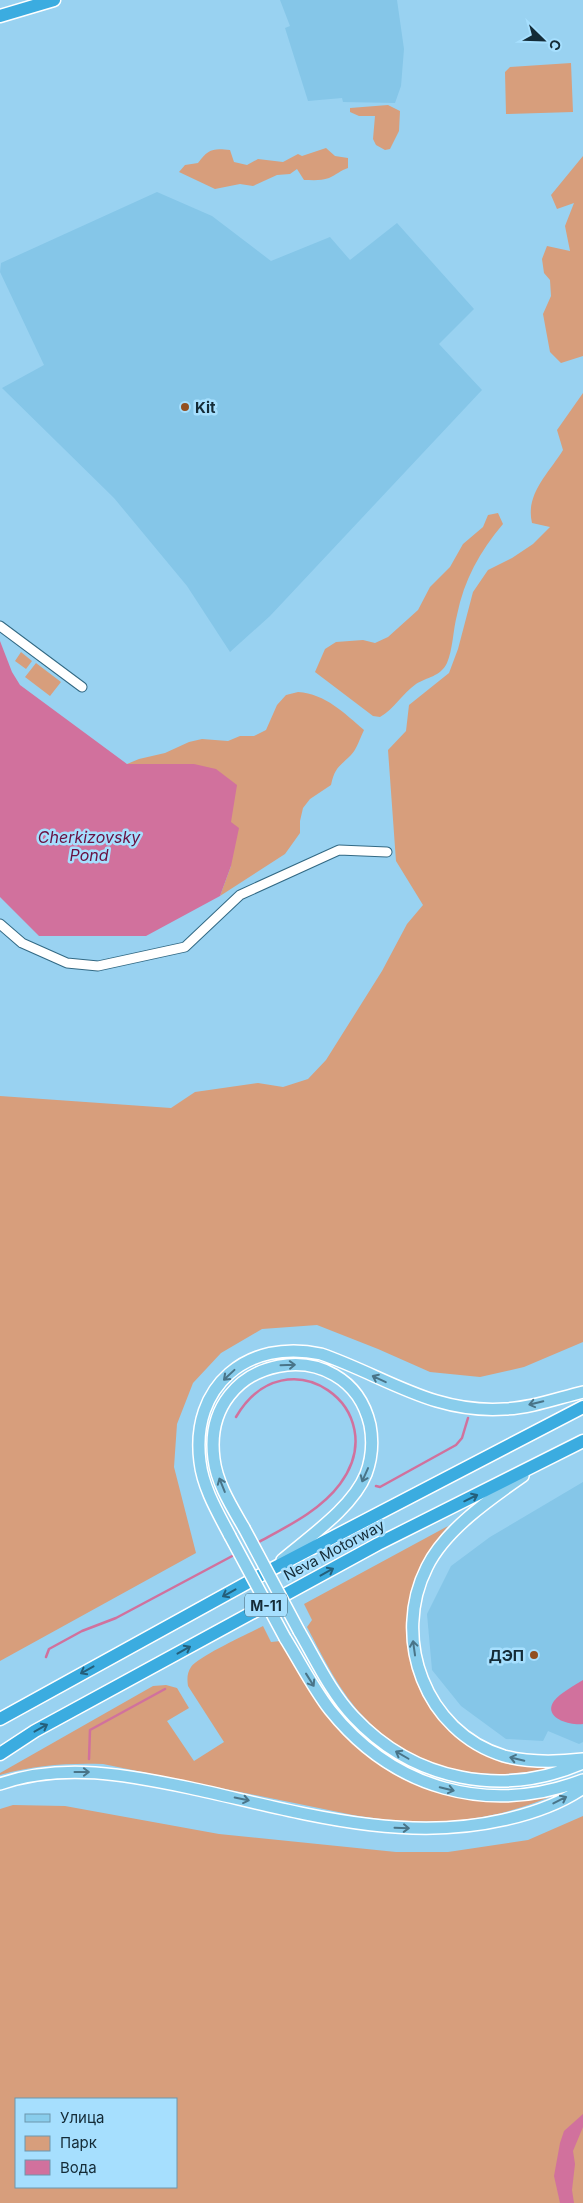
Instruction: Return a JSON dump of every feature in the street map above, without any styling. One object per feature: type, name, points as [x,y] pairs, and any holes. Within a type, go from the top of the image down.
[{"type":"highway","points":[[0,16],[54,0]]},
{"type":"highway","name":"Neva Motorway","points":[[0,1719],[272,1569],[583,1407]]},
{"type":"highway","name":"Neva Motorway","points":[[0,1754],[35,1731],[378,1544],[583,1441]]},
{"type":"main road","name":"М-11","points":[[583,1392],[506,1409],[464,1408],[428,1400],[321,1354],[306,1350],[276,1351],[250,1359],[224,1379],[212,1395],[200,1427],[200,1464],[205,1483],[230,1536],[285,1638],[328,1708],[342,1725],[377,1757],[414,1778],[445,1789],[499,1796],[537,1794],[583,1780]]},
{"type":"main road","name":"М-11","points":[[272,1569],[349,1500],[366,1474],[372,1444],[368,1416],[353,1392],[331,1374],[306,1365],[278,1365],[261,1370],[248,1377],[226,1400],[215,1429],[214,1460],[227,1496],[299,1631],[339,1699],[353,1717],[385,1745],[419,1764],[449,1775],[477,1780],[513,1781],[535,1779],[583,1763]]},
{"type":"main road","name":"М-11","points":[[536,1466],[486,1502],[444,1541],[427,1566],[415,1596],[412,1623],[413,1646],[418,1668],[430,1696],[441,1715],[461,1734],[480,1746],[502,1755],[525,1761],[583,1759]]},
{"type":"main road","points":[[0,1784],[52,1772],[89,1772],[129,1776],[352,1822],[392,1828],[425,1829],[487,1824],[519,1817],[553,1804],[583,1788]]},
{"type":"street","points":[[0,626],[82,687]]},
{"type":"street","points":[[0,924],[22,943],[67,963],[98,966],[185,947],[240,895],[339,850],[386,852]]},
{"type":"shaded area","points":[[280,0],[397,0],[404,49],[401,86],[395,103],[343,102],[342,98],[308,101],[285,28],[290,26]]},
{"type":"shaded area","points":[[157,192],[212,216],[271,261],[330,237],[350,260],[397,223],[474,309],[439,344],[482,390],[270,616],[230,652],[187,586],[114,498],[2,388],[44,365],[0,272],[1,263]]},
{"type":"shaded area","points":[[583,1482],[583,1742],[579,1744],[548,1731],[543,1741],[506,1739],[461,1706],[432,1670],[427,1614],[451,1566],[490,1537]]},
{"type":"green space","points":[[571,63],[573,112],[506,114],[505,72],[510,67]]},
{"type":"green space","points":[[388,105],[400,111],[399,131],[390,149],[385,150],[376,145],[373,139],[375,116],[359,116],[350,112],[350,108]]},
{"type":"green space","points":[[326,148],[335,156],[348,158],[348,168],[323,180],[304,180],[297,169],[290,174],[277,175],[253,186],[240,184],[215,189],[179,172],[185,165],[198,163],[211,150],[230,150],[234,162],[247,165],[258,159],[283,162],[298,154],[302,156]]},
{"type":"green space","points":[[583,156],[583,356],[561,363],[550,352],[543,314],[551,296],[550,280],[544,273],[542,259],[547,246],[570,251],[565,226],[574,203],[557,209],[551,195]]},
{"type":"green space","points":[[583,393],[583,1342],[524,1367],[480,1377],[430,1372],[317,1325],[262,1329],[221,1353],[193,1383],[177,1424],[174,1467],[196,1553],[0,1661],[0,1096],[171,1108],[195,1092],[258,1083],[283,1087],[308,1079],[326,1060],[382,971],[407,924],[423,905],[396,861],[388,750],[406,731],[409,705],[449,673],[458,649],[473,592],[488,570],[512,558],[533,544],[550,527],[532,523],[532,503],[540,484],[563,450],[557,430]]},
{"type":"green space","points":[[498,513],[503,524],[474,566],[460,602],[449,658],[441,671],[416,684],[390,710],[380,717],[373,716],[315,672],[325,649],[336,642],[363,640],[375,643],[388,637],[418,610],[430,587],[450,567],[463,544],[483,527],[488,515]]},
{"type":"green space","points":[[21,652],[32,661],[26,669],[15,661]]},
{"type":"green space","points":[[36,663],[61,682],[50,696],[25,677]]},
{"type":"green space","points":[[298,692],[326,700],[364,730],[353,753],[336,771],[331,785],[310,799],[303,808],[300,833],[285,854],[220,896],[231,866],[127,764],[165,753],[189,742],[202,739],[228,741],[240,736],[254,736],[266,730],[277,705],[286,695]]},
{"type":"green space","points":[[448,1526],[433,1545],[422,1565],[413,1586],[408,1607],[406,1629],[408,1651],[414,1674],[423,1696],[445,1727],[476,1749],[559,1766],[506,1774],[481,1773],[455,1770],[408,1752],[386,1737],[366,1719],[348,1698],[307,1627],[312,1620],[304,1604]]},
{"type":"green space","points":[[263,1626],[271,1642],[281,1641],[331,1720],[363,1752],[388,1770],[414,1784],[440,1793],[469,1799],[528,1798],[559,1793],[508,1811],[483,1817],[458,1820],[407,1821],[353,1815],[103,1764],[51,1765],[0,1775],[0,1773],[153,1686],[166,1685],[177,1688],[189,1708],[167,1721],[194,1761],[224,1742],[188,1686],[188,1676],[191,1667],[224,1645]]},
{"type":"green space","points":[[13,1805],[65,1806],[219,1834],[396,1852],[448,1852],[528,1840],[583,1816],[583,2203],[0,2203],[0,1809]]},
{"type":"water","name":"Cherkizovsky Pond","points":[[0,641],[12,672],[20,685],[127,764],[194,764],[216,769],[237,785],[231,822],[239,828],[231,866],[220,896],[146,936],[39,936],[0,897]]},
{"type":"water","points":[[583,1680],[583,1724],[572,1724],[560,1720],[552,1712],[551,1707],[554,1701]]},
{"type":"water","points":[[583,2114],[583,2127],[573,2151],[575,2164],[572,2190],[574,2203],[560,2203],[554,2176],[560,2143],[564,2131]]},
{"type":"waterway","points":[[236,1417],[257,1392],[281,1381],[306,1381],[328,1390],[345,1407],[354,1430],[354,1456],[340,1484],[332,1494],[302,1518],[257,1543]]},
{"type":"waterway","points":[[376,1486],[380,1487],[456,1445],[462,1438],[468,1418]]},
{"type":"waterway","points":[[46,1657],[49,1649],[82,1631],[116,1618],[236,1554]]},
{"type":"waterway","points":[[89,1759],[90,1730],[165,1689]]},
{"type":"place","name":"Kit","points":[[185,407]]},
{"type":"place","name":"ДЭП","points":[[534,1655]]}]
